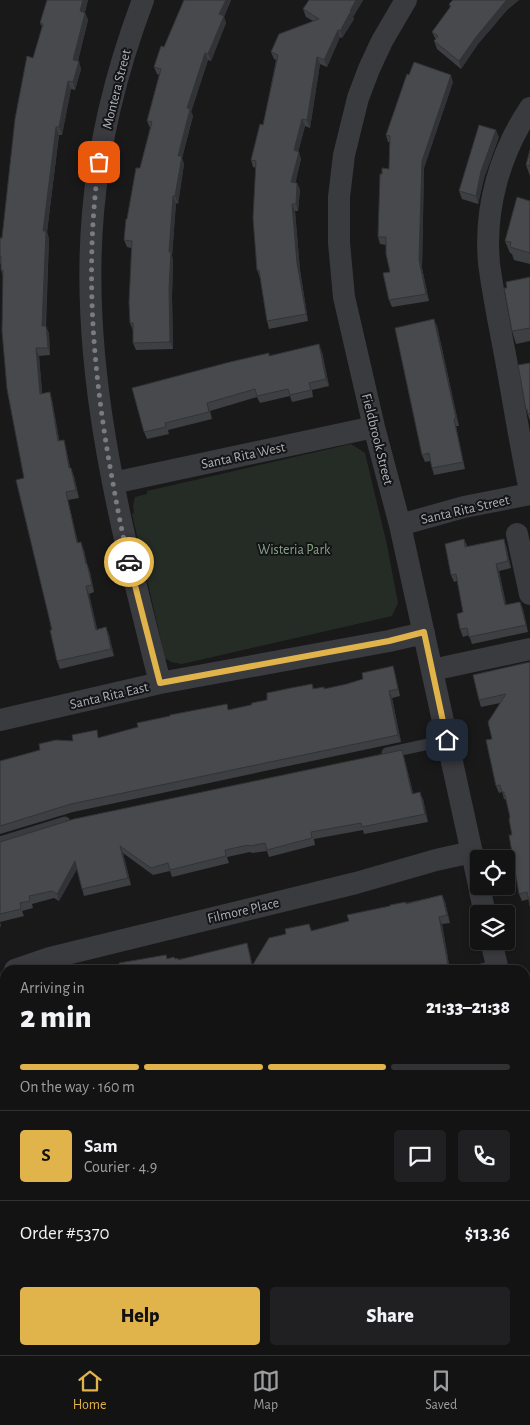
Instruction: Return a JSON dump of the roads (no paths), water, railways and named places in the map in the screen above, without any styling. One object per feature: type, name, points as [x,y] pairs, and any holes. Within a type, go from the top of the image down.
[{"type":"street","name":"Montera Street","points":[[143,0],[128,42],[110,104],[99,162],[93,214],[91,284],[93,342],[99,404],[124,541],[160,683]]},
{"type":"street","name":"Fieldbrook Street","points":[[406,0],[382,41],[358,98],[344,155],[339,197],[339,243],[344,297],[374,426],[400,525],[472,850]]},
{"type":"street","points":[[530,108],[510,143],[501,166],[490,214],[488,238],[493,287],[530,493]]},
{"type":"street","name":"Santa Rita West","points":[[113,483],[374,426]]},
{"type":"street","name":"Santa Rita Street","points":[[400,525],[464,507],[530,493]]},
{"type":"street","points":[[517,534],[530,594]]},
{"type":"street","name":"Santa Rita East","points":[[0,720],[160,683],[389,641],[424,632]]},
{"type":"street","points":[[432,670],[530,649]]},
{"type":"street","name":"Filmore Place","points":[[29,965],[50,958],[356,883],[436,860],[470,852]]},
{"type":"street","points":[[490,965],[491,950]]},
{"type":"lane","points":[[380,754],[447,740]]},
{"type":"lane","points":[[0,842],[75,819]]},
{"type":"park label","name":"Wisteria Park","points":[[294,549]]}]
